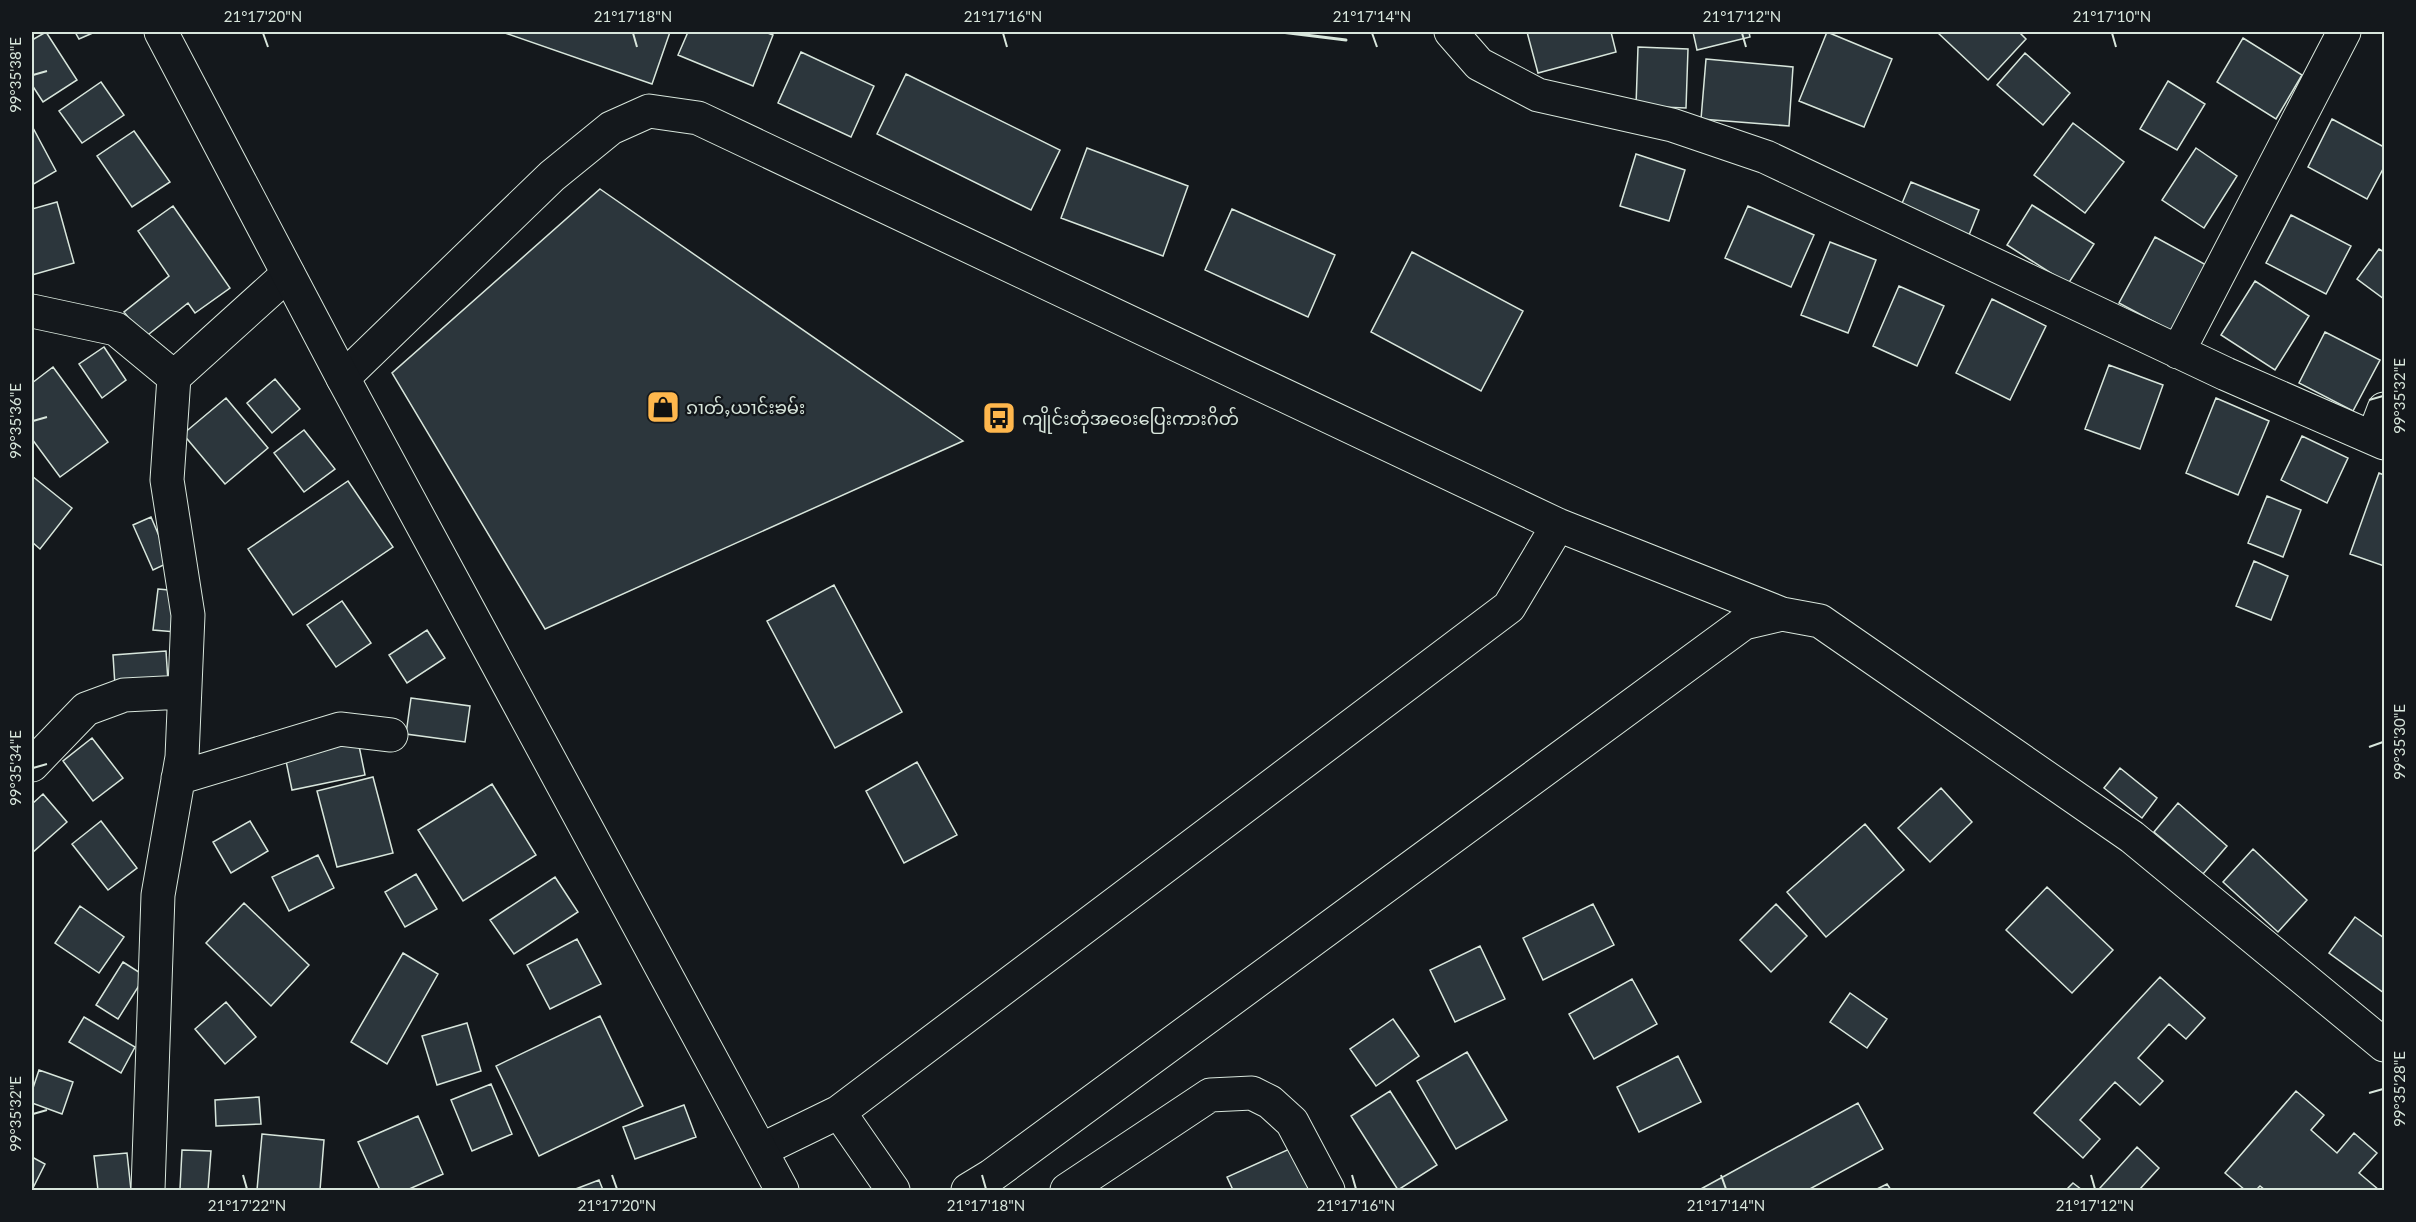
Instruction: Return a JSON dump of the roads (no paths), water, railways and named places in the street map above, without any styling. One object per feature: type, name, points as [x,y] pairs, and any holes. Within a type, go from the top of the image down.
[{"type":"main road","points":[[161,32],[343,378],[782,1191]]},
{"type":"main road","points":[[1451,32],[1479,64],[1538,95],[1672,124],[1766,157],[2178,351],[2381,430]]},
{"type":"main road","points":[[2178,351],[2344,32]]},
{"type":"main road","points":[[343,378],[552,176],[611,128],[648,111],[698,118],[1558,525],[1782,614],[1820,621],[2132,837],[2385,1045]]},
{"type":"main road","points":[[148,1191],[158,895],[182,757],[188,615],[167,480],[174,377],[288,274]]},
{"type":"main road","points":[[32,311],[116,329],[174,377]]},
{"type":"main road","points":[[760,1150],[839,1112],[1509,607],[1558,525]]},
{"type":"main road","points":[[987,1186],[1744,622],[1782,614]]},
{"type":"main road","points":[[32,765],[86,709],[124,695],[184,692]]},
{"type":"main road","points":[[178,778],[340,729],[391,735]]},
{"type":"main road","points":[[1067,1191],[1210,1095],[1252,1093],[1270,1102],[1292,1122],[1328,1191]]},
{"type":"main road","points":[[839,1112],[893,1191]]},
{"type":"place","name":"ၵၢတ်ႇယၢင်းၶမ်း","points":[[663,407]]},
{"type":"place","name":"ကျိုင်းတုံအဝေးပြေးကားဂိတ်","points":[[999,418]]}]
